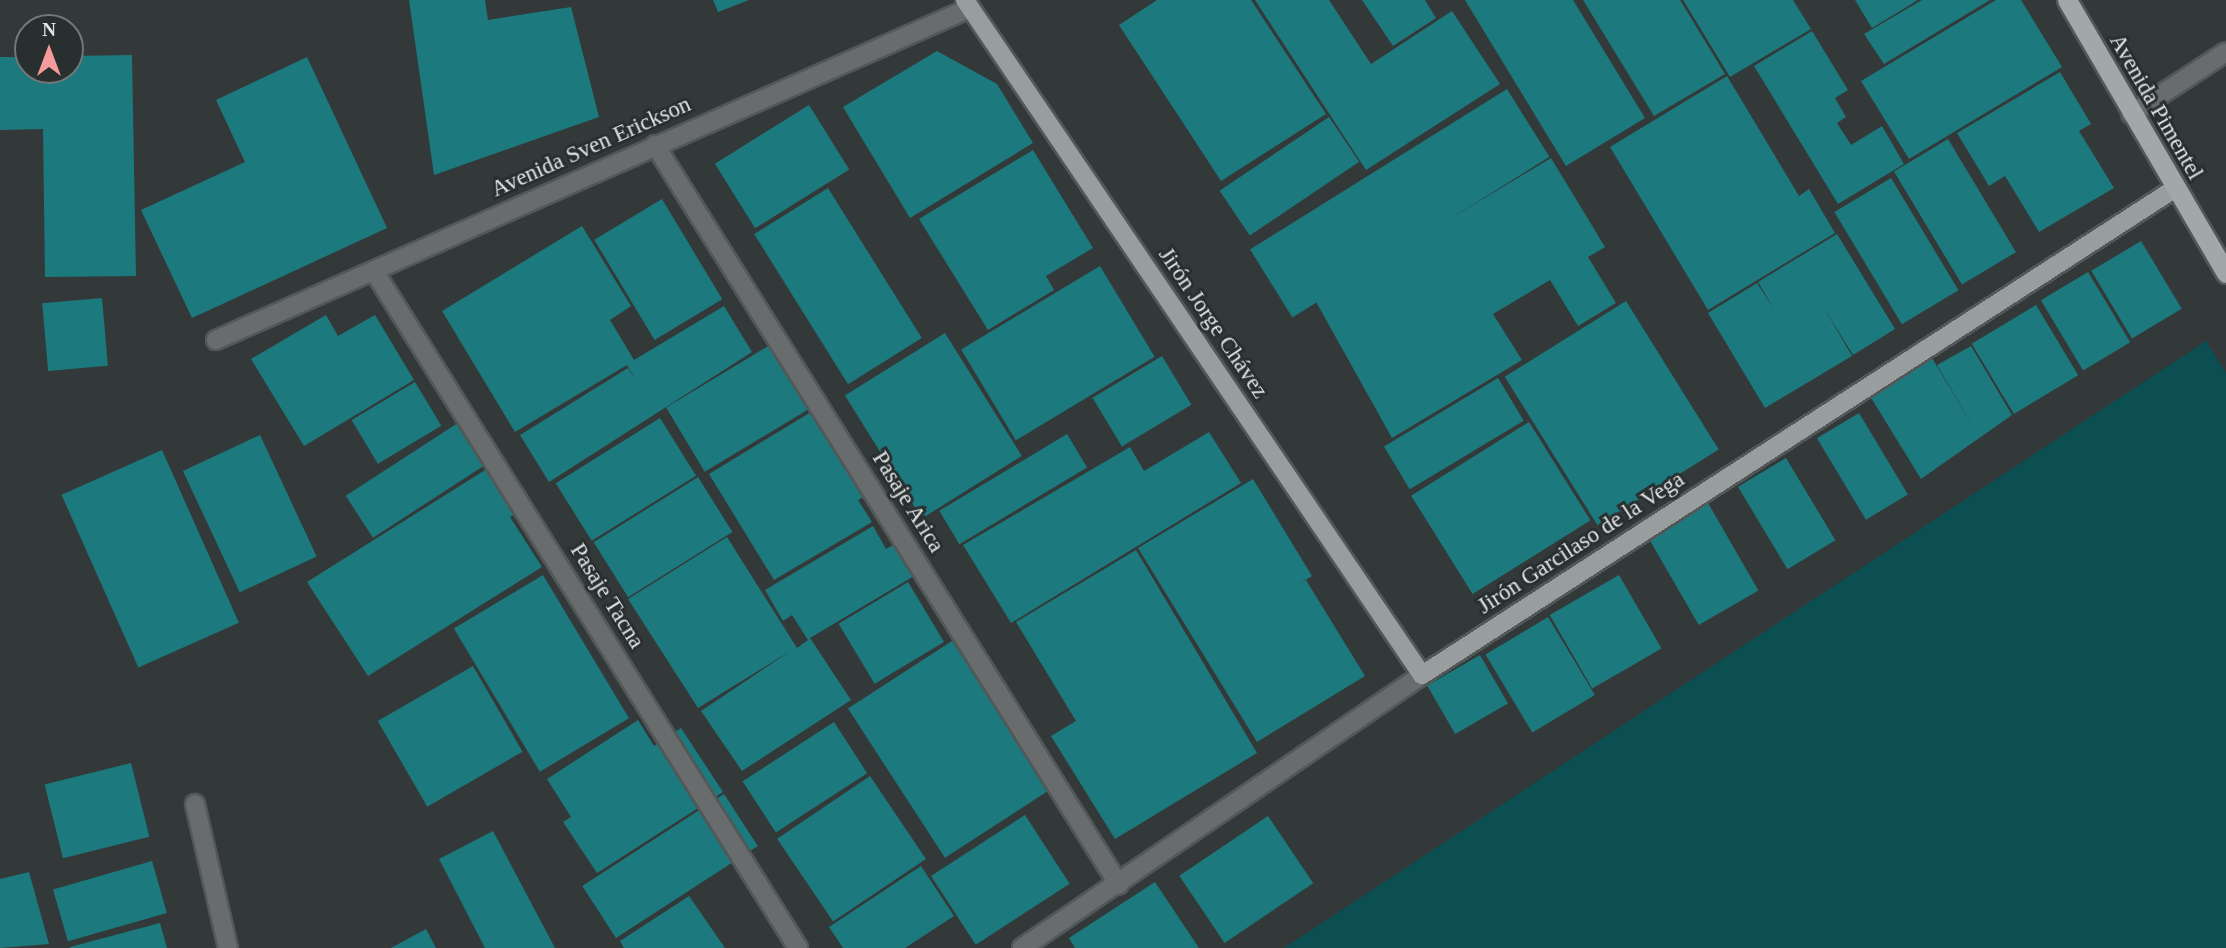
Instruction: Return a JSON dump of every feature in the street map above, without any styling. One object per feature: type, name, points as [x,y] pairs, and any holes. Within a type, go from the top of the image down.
[{"type":"highway","name":"Avenida Pimentel","points":[[2067,0],[2174,190],[2226,273]]},
{"type":"main road","name":"Avenida Sven Erickson","points":[[967,4],[987,0]]},
{"type":"main road","name":"Jirón Jorge Chávez","points":[[967,4],[1422,674]]},
{"type":"main road","name":"Jirón Garcilaso de la Vega","points":[[1422,674],[2174,190]]},
{"type":"street","name":"Avenida Sven Erickson","points":[[216,340],[967,4]]},
{"type":"street","points":[[2131,114],[2226,52]]},
{"type":"street","name":"Pasaje Arica","points":[[655,145],[1119,885]]},
{"type":"street","name":"Pasaje Tacna","points":[[374,271],[798,948]]},
{"type":"street","name":"Jirón Garcilaso de la Vega","points":[[1023,948],[1119,885],[1422,674]]},
{"type":"street","points":[[195,804],[228,948]]},
{"type":"shaded area","points":[[2206,341],[2226,373],[2226,948],[1284,948]]},
{"type":"building","points":[[409,0],[485,0],[488,20],[571,7],[599,117],[434,175]]},
{"type":"building","points":[[713,0],[749,0],[718,12]]},
{"type":"building","points":[[1157,0],[1251,0],[1326,114],[1221,181],[1119,25]]},
{"type":"building","points":[[1255,0],[1329,0],[1371,64],[1452,11],[1500,84],[1366,170]]},
{"type":"building","points":[[1362,0],[1425,0],[1436,18],[1393,46]]},
{"type":"building","points":[[1465,0],[1573,0],[1645,118],[1566,166]]},
{"type":"building","points":[[1583,0],[1680,0],[1725,74],[1654,116]]},
{"type":"building","points":[[1683,0],[1793,0],[1811,29],[1730,77]]},
{"type":"building","points":[[1855,0],[1918,0],[1872,28]]},
{"type":"building","points":[[1922,0],[1990,0],[1884,64],[1864,34]]},
{"type":"building","points":[[1996,0],[2021,0],[2062,67],[1909,159],[1861,81]]},
{"type":"building","points":[[1812,31],[1848,90],[1835,98],[1846,117],[1837,123],[1851,145],[1882,126],[1904,164],[1838,204],[1754,66]]},
{"type":"building","points":[[937,51],[997,84],[1033,143],[910,218],[843,107]]},
{"type":"building","points":[[132,55],[136,276],[45,277],[43,129],[0,130],[0,57],[14,57],[14,84],[84,84],[84,56]]},
{"type":"building","points":[[307,57],[387,228],[192,318],[141,210],[245,162],[216,100]]},
{"type":"building","points":[[2060,72],[2091,124],[2079,131],[2114,188],[2039,232],[2005,176],[1989,186],[1957,133]]},
{"type":"building","points":[[1727,76],[1799,196],[1809,189],[1835,233],[1708,310],[1610,147]]},
{"type":"building","points":[[1507,89],[1549,157],[1292,317],[1250,250]]},
{"type":"building","points":[[809,105],[849,169],[755,228],[715,164]]},
{"type":"building","points":[[1329,117],[1359,162],[1250,236],[1220,191]]},
{"type":"building","points":[[1948,139],[2016,252],[1962,285],[1894,171]]},
{"type":"building","points":[[1033,150],[1093,248],[1046,276],[1054,290],[988,330],[919,219]]},
{"type":"building","points":[[1551,158],[1605,247],[1588,257],[1616,303],[1578,326],[1550,280],[1493,314],[1522,360],[1392,438],[1315,300]]},
{"type":"building","points":[[1891,178],[1958,290],[1902,324],[1834,212]]},
{"type":"building","points":[[828,188],[922,338],[848,384],[754,234]]},
{"type":"building","points":[[662,199],[722,299],[655,340],[594,240]]},
{"type":"building","points":[[582,226],[631,306],[610,320],[634,360],[724,306],[752,352],[549,482],[520,435],[628,368],[636,380],[627,365],[515,432],[442,311]]},
{"type":"building","points":[[1837,234],[1895,329],[1853,355],[1824,308],[1852,356],[1765,408],[1708,313],[1757,283],[1774,309],[1758,282]]},
{"type":"building","points":[[2141,241],[2182,309],[2132,339],[2091,271]]},
{"type":"building","points":[[1100,266],[1155,357],[1016,440],[961,349]]},
{"type":"building","points":[[2088,272],[2130,342],[2083,371],[2041,300]]},
{"type":"building","points":[[102,298],[108,366],[48,371],[42,303]]},
{"type":"building","points":[[1626,301],[1719,449],[1597,525],[1505,377]]},
{"type":"building","points":[[2036,305],[2078,375],[2014,414],[1972,344]]},
{"type":"building","points":[[326,315],[338,336],[375,315],[414,380],[304,446],[251,359]]},
{"type":"building","points":[[945,333],[1022,456],[922,518],[845,396]]},
{"type":"building","points":[[775,342],[814,406],[705,472],[666,407]]},
{"type":"building","points":[[1971,346],[2012,415],[1921,479],[1870,396],[1932,358],[1977,433],[1937,365]]},
{"type":"building","points":[[1162,356],[1191,405],[1122,447],[1093,398]]},
{"type":"building","points":[[1498,378],[1524,421],[1410,489],[1384,447]]},
{"type":"building","points":[[415,382],[441,426],[378,464],[352,420]]},
{"type":"building","points":[[816,409],[867,495],[858,500],[872,522],[774,580],[709,474]]},
{"type":"building","points":[[1859,413],[1908,494],[1866,520],[1817,438]]},
{"type":"building","points":[[660,418],[696,476],[592,541],[556,483]]},
{"type":"building","points":[[464,419],[491,461],[373,538],[346,496]]},
{"type":"building","points":[[1529,422],[1590,520],[1473,594],[1411,496]]},
{"type":"building","points":[[1209,432],[1241,483],[1011,623],[963,545],[1130,447],[1144,471]]},
{"type":"building","points":[[1067,434],[1087,467],[959,544],[939,511]]},
{"type":"building","points":[[260,435],[317,556],[240,592],[183,471]]},
{"type":"building","points":[[162,450],[239,623],[138,667],[62,495]]},
{"type":"building","points":[[1786,458],[1835,540],[1787,569],[1738,487]]},
{"type":"building","points":[[501,460],[530,505],[510,517],[542,567],[368,676],[307,582]]},
{"type":"building","points":[[698,477],[732,532],[628,597],[594,542]]},
{"type":"building","points":[[1253,479],[1312,576],[1289,590],[1306,580],[1365,676],[1257,742],[1138,548]]},
{"type":"building","points":[[1708,503],[1758,590],[1699,625],[1648,538]]},
{"type":"building","points":[[873,526],[886,549],[895,544],[914,576],[810,638],[851,700],[742,771],[701,711],[792,650],[698,708],[628,599],[727,537],[797,648],[808,640],[792,615],[783,621],[765,590]]},
{"type":"building","points":[[1136,550],[1257,753],[1115,839],[1051,736],[1076,721],[1016,622]]},
{"type":"building","points":[[543,575],[629,718],[540,772],[454,629]]},
{"type":"building","points":[[1619,575],[1662,649],[1592,689],[1550,615]]},
{"type":"building","points":[[908,582],[944,642],[875,684],[839,624]]},
{"type":"building","points":[[1548,617],[1595,695],[1532,733],[1485,655]]},
{"type":"building","points":[[952,641],[1049,790],[945,858],[848,709]]},
{"type":"building","points":[[1480,655],[1508,703],[1455,734],[1427,686]]},
{"type":"building","points":[[473,666],[522,752],[427,807],[378,721]]},
{"type":"building","points":[[638,720],[654,746],[681,728],[723,792],[597,873],[563,822],[571,817],[547,779]]},
{"type":"building","points":[[834,722],[867,773],[776,833],[743,781]]},
{"type":"building","points":[[131,763],[149,837],[63,858],[45,785]]},
{"type":"building","points":[[870,776],[926,859],[833,922],[777,839]]},
{"type":"building","points":[[724,794],[758,846],[616,938],[582,886]]},
{"type":"building","points":[[1025,815],[1070,884],[976,945],[931,876]]},
{"type":"building","points":[[1268,816],[1313,883],[1225,943],[1179,876]]},
{"type":"building","points":[[493,831],[555,948],[485,948],[439,859]]},
{"type":"building","points":[[152,861],[167,913],[68,941],[53,889]]},
{"type":"building","points":[[921,866],[954,916],[905,948],[843,948],[829,927]]},
{"type":"building","points":[[29,872],[49,944],[0,948],[0,879]]},
{"type":"building","points":[[1155,882],[1199,948],[1075,948],[1069,938]]},
{"type":"building","points":[[689,896],[725,948],[624,948],[620,941]]},
{"type":"building","points":[[160,923],[167,948],[70,948],[70,947]]},
{"type":"building","points":[[426,929],[436,948],[391,948]]}]
